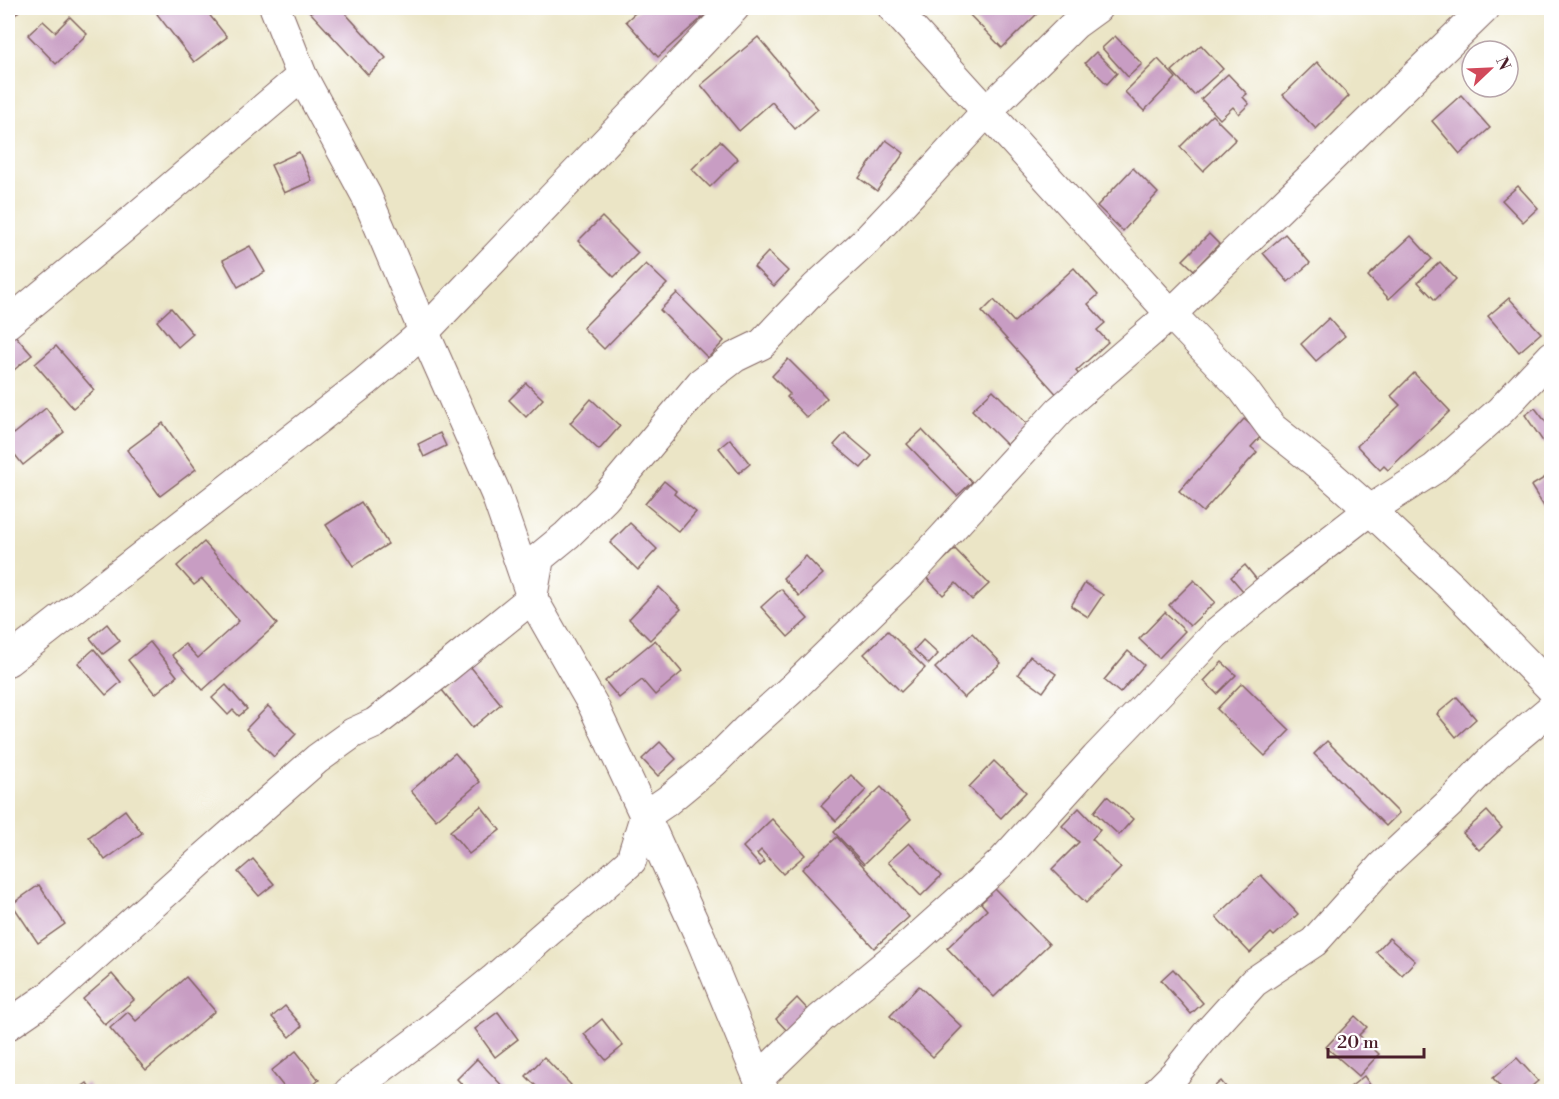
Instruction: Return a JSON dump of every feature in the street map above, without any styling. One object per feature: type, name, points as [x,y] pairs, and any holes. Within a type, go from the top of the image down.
[{"type":"street","points":[[275,8],[302,76],[366,195],[496,494],[532,598],[593,705],[701,939],[761,1085],[821,1018],[915,941],[1000,864],[1096,758],[1215,634],[1276,582],[1370,510],[1434,469],[1500,411],[1551,356]]},
{"type":"street","points":[[8,662],[356,389],[424,332],[734,8]]},
{"type":"street","points":[[893,8],[1171,314],[1243,388],[1271,427],[1370,510],[1453,588],[1551,688]]},
{"type":"street","points":[[8,1025],[50,996],[317,759],[353,734],[375,723],[532,598],[539,558],[567,535],[605,498],[701,382],[735,357],[762,344],[816,287],[866,241],[987,111],[1075,24],[1097,8]]},
{"type":"street","points":[[349,1092],[493,980],[631,861],[645,816],[713,763],[795,687],[908,576],[1060,410],[1171,314],[1485,8]]},
{"type":"street","points":[[8,323],[302,76]]},
{"type":"street","points":[[1156,1092],[1175,1074],[1206,1035],[1254,982],[1314,942],[1382,866],[1453,800],[1497,754],[1551,708]]},
{"type":"building","points":[[8,8],[22,8],[14,16]]},
{"type":"building","points":[[165,8],[204,8],[227,37],[194,62],[157,14]]},
{"type":"building","points":[[314,8],[354,8],[346,14],[386,58],[368,75],[309,11]]},
{"type":"building","points":[[641,8],[713,8],[658,57],[626,21]]},
{"type":"building","points":[[963,8],[1037,8],[1040,11],[1002,48]]},
{"type":"building","points":[[70,17],[87,34],[56,64],[28,35],[43,21],[55,32]]},
{"type":"building","points":[[1115,36],[1142,64],[1128,77],[1102,48]]},
{"type":"building","points":[[758,37],[818,109],[795,129],[772,102],[739,131],[701,85]]},
{"type":"building","points":[[1201,45],[1223,69],[1194,95],[1172,71]]},
{"type":"building","points":[[1096,52],[1117,73],[1107,84],[1085,63]]},
{"type":"building","points":[[1158,59],[1176,78],[1144,111],[1125,92]]},
{"type":"building","points":[[1317,62],[1349,96],[1316,129],[1283,95]]},
{"type":"building","points":[[1228,74],[1247,94],[1243,97],[1249,104],[1239,114],[1233,107],[1220,119],[1201,99]]},
{"type":"building","points":[[1460,96],[1460,99],[1465,99],[1490,128],[1460,154],[1432,121]]},
{"type":"building","points":[[1212,115],[1236,139],[1203,171],[1180,147]]},
{"type":"building","points":[[886,140],[904,153],[877,191],[859,178]]},
{"type":"building","points":[[720,141],[738,159],[710,187],[692,169]]},
{"type":"building","points":[[299,152],[312,181],[284,193],[271,165]]},
{"type":"building","points":[[1133,168],[1158,193],[1123,231],[1097,206]]},
{"type":"building","points":[[1518,186],[1538,208],[1523,222],[1502,200]]},
{"type":"building","points":[[602,217],[638,253],[614,277],[578,241]]},
{"type":"building","points":[[1209,234],[1219,244],[1194,270],[1183,260]]},
{"type":"building","points":[[1285,234],[1310,263],[1288,282],[1263,253]]},
{"type":"building","points":[[1411,236],[1432,259],[1389,299],[1368,276]]},
{"type":"building","points":[[250,246],[265,272],[238,287],[223,260]]},
{"type":"building","points":[[768,252],[788,271],[774,286],[754,267]]},
{"type":"building","points":[[1440,262],[1456,279],[1435,300],[1418,282]]},
{"type":"building","points":[[646,264],[667,284],[604,349],[583,328]]},
{"type":"building","points":[[1074,268],[1098,295],[1088,304],[1105,323],[1097,330],[1108,342],[1076,371],[1083,379],[1061,399],[982,312],[994,300],[1014,322]]},
{"type":"building","points":[[677,293],[724,341],[708,358],[660,310]]},
{"type":"building","points":[[1509,298],[1541,333],[1519,352],[1488,316]]},
{"type":"building","points":[[171,308],[193,334],[178,347],[157,321]]},
{"type":"building","points":[[1329,318],[1345,336],[1316,361],[1301,344]]},
{"type":"building","points":[[12,332],[32,355],[8,375],[8,336]]},
{"type":"building","points":[[56,346],[94,390],[73,408],[35,364]]},
{"type":"building","points":[[788,359],[827,398],[807,418],[787,397],[790,394],[772,376]]},
{"type":"building","points":[[1414,373],[1450,411],[1388,470],[1384,466],[1380,470],[1357,446],[1400,405],[1391,396]]},
{"type":"building","points":[[526,383],[543,399],[526,417],[509,400]]},
{"type":"building","points":[[993,390],[1027,424],[1007,445],[972,410]]},
{"type":"building","points":[[591,399],[620,426],[599,450],[570,423]]},
{"type":"building","points":[[46,408],[64,432],[23,465],[8,446],[8,426],[14,434]]},
{"type":"building","points":[[1535,408],[1552,430],[1552,438],[1544,443],[1525,415]]},
{"type":"building","points":[[1244,419],[1262,435],[1251,447],[1257,452],[1203,512],[1179,491]]},
{"type":"building","points":[[163,423],[196,469],[160,496],[127,450]]},
{"type":"building","points":[[922,430],[972,482],[957,496],[907,444]]},
{"type":"building","points":[[440,433],[446,446],[424,457],[418,444]]},
{"type":"building","points":[[845,433],[872,456],[861,468],[834,445]]},
{"type":"building","points":[[730,439],[750,464],[739,473],[719,448]]},
{"type":"building","points":[[1552,473],[1552,519],[1531,486]]},
{"type":"building","points":[[664,481],[676,491],[674,494],[696,512],[679,532],[645,504]]},
{"type":"building","points":[[361,502],[388,544],[353,566],[326,525]]},
{"type":"building","points":[[630,523],[657,549],[638,570],[610,543]]},
{"type":"building","points":[[204,542],[277,624],[203,690],[172,655],[185,644],[198,658],[239,621],[202,579],[194,585],[177,566]]},
{"type":"building","points":[[955,549],[989,584],[972,600],[956,583],[943,595],[926,577]]},
{"type":"building","points":[[806,556],[823,574],[799,596],[783,578]]},
{"type":"building","points":[[1245,565],[1257,580],[1243,591],[1231,577]]},
{"type":"building","points":[[1194,580],[1215,602],[1190,626],[1169,605]]},
{"type":"building","points":[[1085,583],[1103,595],[1088,617],[1071,606]]},
{"type":"building","points":[[659,587],[681,609],[650,640],[629,619]]},
{"type":"building","points":[[781,589],[808,619],[788,637],[761,607]]},
{"type":"building","points":[[1165,612],[1185,631],[1159,658],[1139,639]]},
{"type":"building","points":[[107,624],[120,641],[103,654],[90,638]]},
{"type":"building","points":[[888,631],[925,668],[901,692],[864,654]]},
{"type":"building","points":[[972,633],[1001,663],[964,698],[935,668]]},
{"type":"building","points":[[655,640],[682,672],[655,695],[642,680],[619,698],[605,681]]},
{"type":"building","points":[[923,640],[938,654],[929,664],[914,650]]},
{"type":"building","points":[[150,642],[177,676],[155,694],[128,660]]},
{"type":"building","points":[[94,649],[121,682],[106,695],[78,663]]},
{"type":"building","points":[[1128,651],[1144,665],[1120,693],[1104,680]]},
{"type":"building","points":[[1030,656],[1056,674],[1043,692],[1018,674]]},
{"type":"building","points":[[1222,662],[1236,675],[1217,694],[1204,681]]},
{"type":"building","points":[[470,666],[501,704],[472,728],[442,690]]},
{"type":"building","points":[[1242,683],[1290,730],[1265,756],[1217,709]]},
{"type":"building","points":[[226,685],[247,709],[239,716],[233,710],[228,715],[212,698]]},
{"type":"building","points":[[1457,697],[1476,719],[1456,737],[1437,714]]},
{"type":"building","points":[[268,706],[296,734],[274,757],[246,729]]},
{"type":"building","points":[[1327,741],[1399,813],[1386,826],[1314,754]]},
{"type":"building","points":[[660,742],[676,759],[658,776],[642,759]]},
{"type":"building","points":[[455,753],[480,782],[436,820],[411,791]]},
{"type":"building","points":[[994,761],[1026,792],[1001,818],[969,787]]},
{"type":"building","points":[[851,775],[866,790],[836,821],[821,806]]},
{"type":"building","points":[[881,787],[911,819],[864,864],[834,832]]},
{"type":"building","points":[[1107,796],[1133,819],[1119,835],[1094,812]]},
{"type":"building","points":[[481,806],[500,830],[469,854],[450,831]]},
{"type":"building","points":[[1079,808],[1100,830],[1092,839],[1121,868],[1086,903],[1052,869],[1079,842],[1062,826]]},
{"type":"building","points":[[125,810],[142,833],[105,860],[89,837]]},
{"type":"building","points":[[1487,811],[1502,828],[1479,850],[1463,833]]},
{"type":"building","points":[[772,819],[805,855],[783,874],[761,850],[757,854],[765,862],[760,866],[743,847]]},
{"type":"building","points":[[837,837],[909,917],[874,948],[802,869]]},
{"type":"building","points":[[909,843],[941,876],[921,896],[888,862]]},
{"type":"building","points":[[253,859],[274,884],[259,896],[238,872]]},
{"type":"building","points":[[1261,875],[1298,914],[1274,936],[1271,933],[1250,953],[1216,917]]},
{"type":"building","points":[[39,885],[65,924],[38,943],[12,904]]},
{"type":"building","points":[[995,889],[1049,944],[994,997],[947,948],[987,910],[981,903]]},
{"type":"building","points":[[1389,938],[1415,961],[1402,975],[1376,952]]},
{"type":"building","points":[[1173,969],[1203,1003],[1191,1014],[1161,980]]},
{"type":"building","points":[[112,974],[134,1000],[105,1025],[83,999]]},
{"type":"building","points":[[186,977],[215,1011],[146,1070],[110,1028],[128,1012],[136,1021]]},
{"type":"building","points":[[919,986],[962,1027],[933,1057],[890,1016]]},
{"type":"building","points":[[797,998],[811,1013],[790,1034],[776,1019]]},
{"type":"building","points":[[285,1006],[302,1026],[290,1037],[272,1017]]},
{"type":"building","points":[[498,1012],[518,1039],[495,1057],[475,1029]]},
{"type":"building","points":[[1355,1016],[1367,1027],[1359,1035],[1379,1054],[1359,1076],[1326,1047]]},
{"type":"building","points":[[602,1019],[623,1046],[606,1060],[584,1034]]},
{"type":"building","points":[[296,1051],[319,1080],[305,1092],[288,1092],[271,1071]]},
{"type":"building","points":[[544,1057],[571,1085],[565,1092],[542,1092],[526,1076]]},
{"type":"building","points":[[1517,1058],[1538,1081],[1525,1092],[1505,1092],[1493,1078]]},
{"type":"building","points":[[477,1059],[508,1092],[469,1092],[457,1079]]},
{"type":"building","points":[[1364,1076],[1375,1092],[1344,1092]]},
{"type":"building","points":[[1221,1081],[1230,1092],[1208,1092]]},
{"type":"building","points":[[87,1083],[93,1092],[74,1092]]}]
